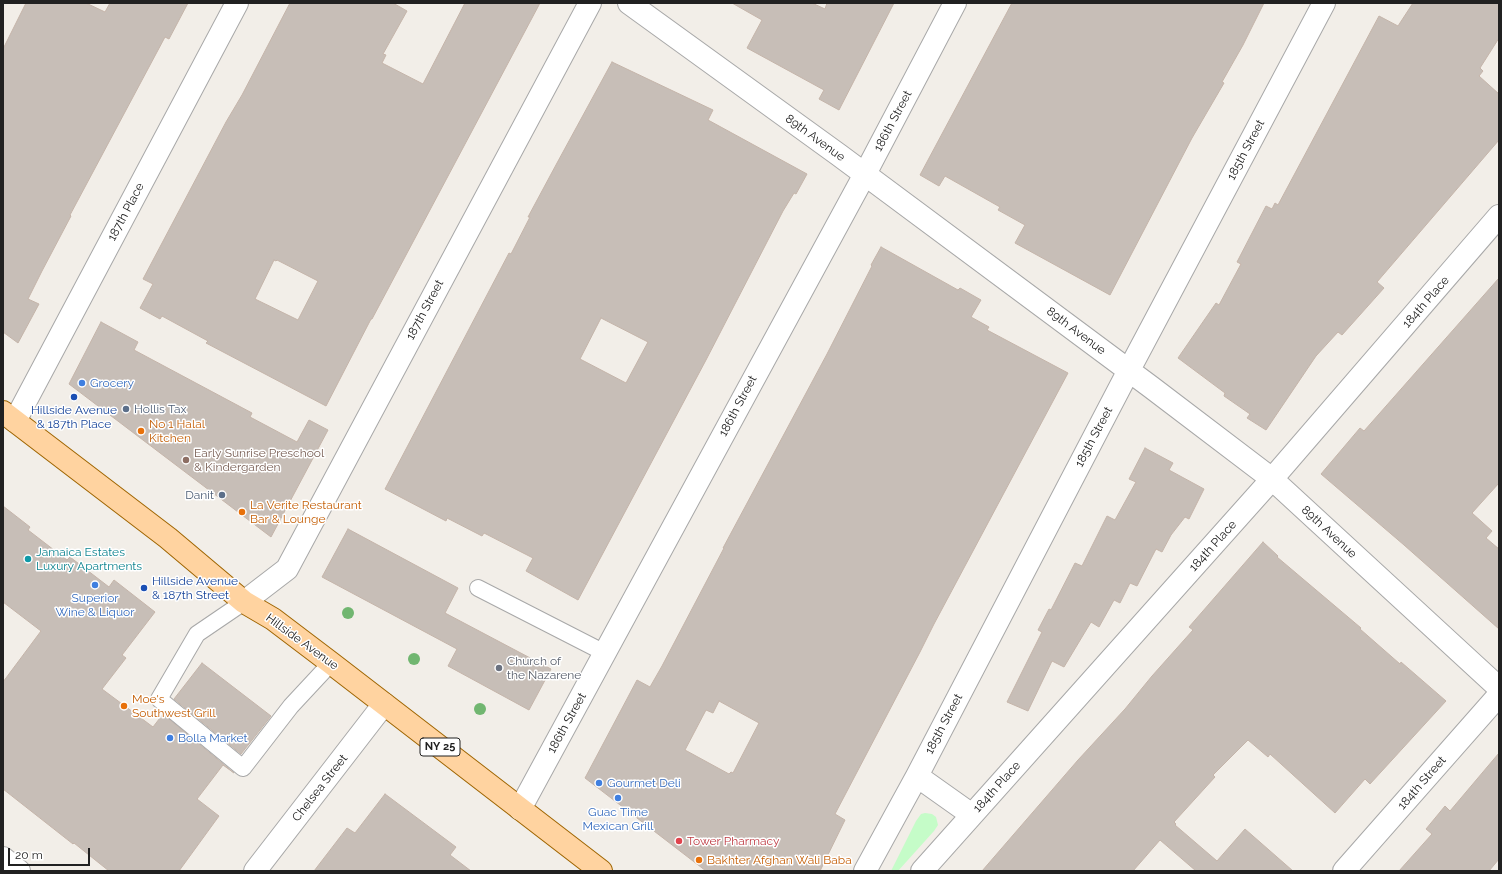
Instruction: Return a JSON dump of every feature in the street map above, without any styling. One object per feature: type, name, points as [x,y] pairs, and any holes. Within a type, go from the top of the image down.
[{"type":"main road","name":"Hillside Avenue","points":[[9,417],[168,538],[244,602],[273,619],[601,871]]},
{"type":"street","name":"187th Place","points":[[9,417],[237,3]]},
{"type":"street","name":"187th Street","points":[[244,602],[287,569],[590,3]]},
{"type":"street","name":"89th Avenue","points":[[629,3],[865,174],[1129,370],[1272,479],[1499,688]]},
{"type":"street","name":"186th Street","points":[[520,809],[865,174],[955,3]]},
{"type":"street","name":"185th Street","points":[[865,871],[917,776],[1129,370],[1324,3]]},
{"type":"street","name":"184th Place","points":[[922,871],[1272,479],[1499,216]]},
{"type":"street","name":"184th Street","points":[[1344,871],[1499,694]]},
{"type":"street","name":"Chelsea Street","points":[[255,871],[384,704]]},
{"type":"street","points":[[917,776],[972,815]]},
{"type":"street","points":[[3,858],[19,871]]},
{"type":"lane","points":[[478,588],[605,653]]},
{"type":"lane","points":[[244,602],[197,634],[159,699],[243,768],[291,706],[331,663]]},
{"type":"green space","points":[[921,814],[932,814],[936,817],[938,825],[898,871],[891,871],[916,821]]},
{"type":"building","points":[[26,3],[86,3],[105,12],[110,3],[188,3],[169,39],[165,37],[70,215],[71,216],[28,299],[39,304],[18,343],[3,332],[3,49]]},
{"type":"building","points":[[290,3],[393,3],[407,11],[383,54],[386,55],[382,63],[423,84],[465,3],[540,3],[326,406],[206,343],[208,341],[162,316],[160,319],[140,308],[153,284],[143,279],[226,122],[242,95]],"holes":[[[274,260],[277,260],[318,281],[298,320],[255,299]]]},
{"type":"building","points":[[732,3],[812,3],[825,9],[827,3],[894,3],[839,110],[819,99],[824,90],[747,48],[762,20]]},
{"type":"building","points":[[1012,3],[1264,3],[1222,82],[1224,83],[1192,138],[1110,295],[1015,243],[1025,225],[998,210],[1000,207],[945,176],[939,186],[920,175]]},
{"type":"building","points":[[1413,3],[1499,3],[1499,38],[1480,68],[1483,71],[1479,76],[1499,94],[1499,140],[1377,282],[1384,288],[1342,335],[1338,332],[1316,356],[1266,430],[1247,418],[1250,414],[1224,396],[1225,393],[1178,358],[1216,303],[1219,305],[1241,264],[1237,262],[1266,206],[1272,209],[1275,203],[1278,205],[1379,16],[1398,26]]},
{"type":"building","points":[[612,62],[713,110],[708,120],[807,174],[796,194],[794,193],[783,211],[706,360],[578,600],[526,571],[533,558],[484,533],[482,536],[447,518],[446,521],[385,489],[509,253],[511,254],[530,217],[528,217]],"holes":[[[601,318],[648,342],[626,383],[580,359]]]},
{"type":"building","points":[[881,247],[958,290],[960,288],[981,300],[971,317],[989,327],[987,330],[1068,373],[934,624],[835,814],[845,820],[820,871],[706,871],[585,778],[637,680],[650,687],[662,666],[723,548],[827,354],[872,266],[871,265]],"holes":[[[719,701],[759,723],[733,773],[731,772],[729,774],[685,750],[706,710],[713,713]]]},
{"type":"building","points":[[1499,278],[1499,483],[1472,513],[1492,531],[1486,538],[1499,549],[1499,629],[1321,474],[1360,428],[1364,431]]},
{"type":"building","points":[[101,322],[138,342],[134,350],[252,413],[250,417],[297,442],[309,420],[328,430],[271,537],[69,384]]},
{"type":"building","points":[[1145,448],[1173,463],[1169,470],[1204,489],[1189,519],[1185,517],[1171,535],[1162,552],[1156,549],[1137,586],[1130,583],[1120,603],[1114,600],[1099,627],[1091,622],[1064,667],[1052,661],[1028,711],[1007,702],[1042,632],[1038,630],[1049,609],[1051,610],[1075,563],[1082,566],[1107,516],[1115,520],[1136,482],[1129,479]]},
{"type":"building","points":[[3,506],[30,527],[28,530],[67,560],[70,557],[109,587],[114,580],[155,612],[122,655],[126,658],[102,689],[153,727],[163,714],[234,773],[223,765],[197,799],[219,816],[179,871],[109,871],[3,789],[3,682],[41,631],[3,602]]},
{"type":"building","points":[[348,529],[458,588],[445,613],[551,669],[529,710],[448,666],[457,649],[322,577]]},
{"type":"building","points":[[1263,542],[1278,556],[1277,557],[1361,628],[1360,629],[1400,664],[1401,662],[1446,701],[1370,784],[1365,779],[1335,813],[1270,754],[1268,757],[1248,740],[1213,775],[1215,777],[1174,822],[1176,824],[1175,825],[1217,861],[1245,829],[1293,871],[1196,871],[1160,840],[1133,871],[982,871],[1193,630],[1189,627]]},
{"type":"building","points":[[202,663],[271,716],[241,754],[174,699]]},
{"type":"building","points":[[1499,753],[1499,859],[1489,871],[1399,871],[1432,834],[1426,829],[1445,806],[1450,811]]},
{"type":"building","points":[[385,794],[456,847],[450,855],[471,871],[314,871],[347,828],[355,833]]},
{"type":"place","name":"Grocery","points":[[82,383]]},
{"type":"place","name":"Hillside Avenue & 187th Place","points":[[74,397]]},
{"type":"place","name":"Hollis Tax","points":[[126,409]]},
{"type":"place","name":"No 1 Halal Kitchen","points":[[141,431]]},
{"type":"place","name":"Early Sunrise Preschool & Kindergarden","points":[[186,460]]},
{"type":"place","name":"Danit","points":[[222,495]]},
{"type":"place","name":"La Verite Restaurant Bar & Lounge","points":[[242,512]]},
{"type":"place","name":"Jamaica Estates Luxury Apartments","points":[[28,559]]},
{"type":"place","name":"Superior Wine & Liquor","points":[[95,585]]},
{"type":"place","name":"Hillside Avenue & 187th Street","points":[[144,588]]},
{"type":"place","name":"Church of the Nazarene","points":[[499,668]]},
{"type":"place","name":"Moe's Southwest Grill","points":[[124,706]]},
{"type":"place","name":"Bolla Market","points":[[170,738]]},
{"type":"place","name":"Gourmet Deli","points":[[599,783]]},
{"type":"place","name":"Guac Time Mexican Grill","points":[[618,798]]},
{"type":"place","name":"Tower Pharmacy","points":[[679,841]]},
{"type":"place","name":"Bakhter Afghan Wali Baba","points":[[699,860]]}]
